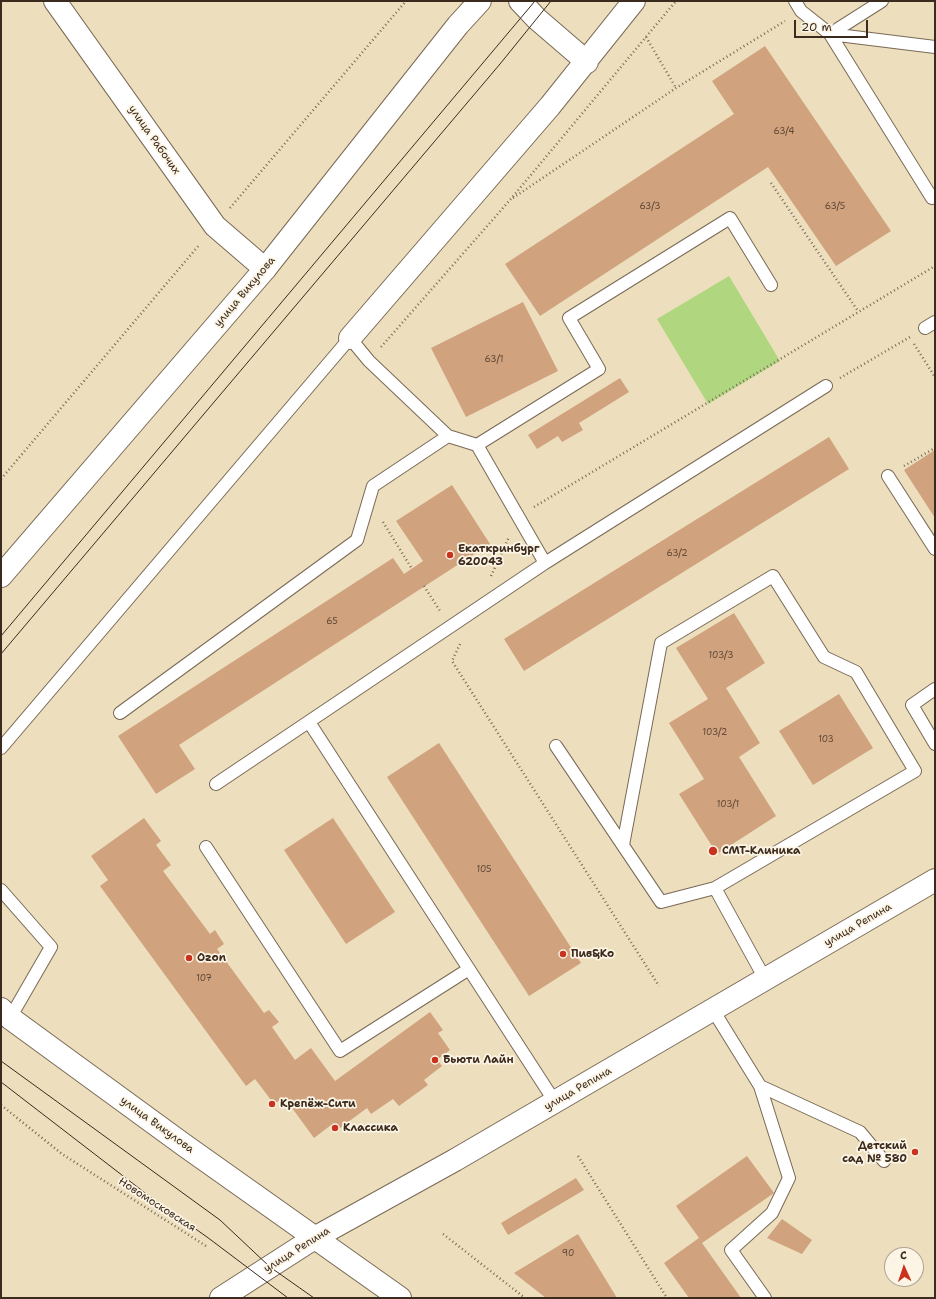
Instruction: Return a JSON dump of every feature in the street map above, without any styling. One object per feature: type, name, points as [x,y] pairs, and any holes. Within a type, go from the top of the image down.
[{"type":"street","name":"улица Рабочих","points":[[55,1],[215,226],[265,269]]},
{"type":"street","name":"улица Викулова","points":[[4,565],[265,269],[458,25],[480,1]]},
{"type":"street","points":[[520,1],[537,19],[587,62]]},
{"type":"street","points":[[350,338],[587,62],[634,1]]},
{"type":"street","name":"улица Репина","points":[[222,1298],[316,1237],[555,1102],[935,880]]},
{"type":"street","name":"улица Викулова","points":[[6,1014],[184,1145],[316,1237],[400,1298]]},
{"type":"lane","points":[[830,34],[882,1]]},
{"type":"lane","points":[[798,6],[830,34],[932,198]]},
{"type":"lane","points":[[830,34],[935,47]]},
{"type":"lane","points":[[477,445],[599,369],[569,318],[730,218],[771,285]]},
{"type":"lane","points":[[1,748],[350,338],[369,361],[448,436],[477,445],[545,563]]},
{"type":"lane","points":[[216,784],[545,563],[826,386]]},
{"type":"lane","points":[[120,713],[357,540],[373,486],[448,436]]},
{"type":"lane","points":[[888,476],[935,549]]},
{"type":"lane","points":[[556,746],[661,902],[715,888],[915,770],[856,672],[824,657],[773,576],[661,643],[623,845]]},
{"type":"lane","points":[[935,690],[912,705],[935,744]]},
{"type":"lane","points":[[309,722],[555,1102]]},
{"type":"lane","points":[[206,847],[340,1051],[468,969]]},
{"type":"lane","points":[[715,888],[765,979]]},
{"type":"lane","points":[[1,890],[51,947],[6,1014]]},
{"type":"lane","points":[[712,1010],[760,1086],[789,1178],[772,1213],[731,1250],[765,1298]]},
{"type":"lane","points":[[760,1086],[860,1132],[884,1161]]},
{"type":"path","points":[[369,361],[510,200],[676,1]]},
{"type":"path","points":[[510,200],[798,6]]},
{"type":"path","points":[[646,37],[676,88]]},
{"type":"path","points":[[770,183],[858,311]]},
{"type":"path","points":[[475,610],[518,516],[935,266]]},
{"type":"path","points":[[826,386],[930,325]]},
{"type":"path","points":[[910,337],[935,377]]},
{"type":"path","points":[[888,476],[935,448]]},
{"type":"path","points":[[369,501],[412,568]]},
{"type":"path","points":[[424,586],[450,627]]},
{"type":"path","points":[[461,642],[452,661],[659,986]]},
{"type":"path","name":"Новомосковская","points":[[1,1105],[62,1154],[206,1246]]},
{"type":"path","points":[[578,1156],[667,1298]]},
{"type":"path","points":[[443,1234],[525,1298]]},
{"type":"green space","points":[[729,276],[780,361],[708,404],[657,319]]},
{"type":"building","points":[[765,46],[891,231],[836,266],[768,167],[540,316],[505,264],[734,114],[712,81]]},
{"type":"building","points":[[523,302],[558,371],[466,417],[431,348]]},
{"type":"building","points":[[620,378],[629,392],[579,423],[583,430],[562,442],[558,436],[537,449],[528,435]]},
{"type":"building","points":[[829,437],[849,469],[524,671],[504,639]]},
{"type":"building","points":[[935,450],[935,518],[904,470]]},
{"type":"building","points":[[452,485],[490,544],[179,745],[195,769],[156,794],[118,736],[393,558],[404,574],[423,561],[396,521]]},
{"type":"building","points":[[734,613],[765,663],[726,688],[760,743],[739,757],[776,816],[717,854],[679,794],[704,779],[669,723],[708,699],[676,648]]},
{"type":"building","points":[[839,694],[873,748],[813,785],[779,731]]},
{"type":"building","points":[[439,743],[581,963],[529,996],[387,777]]},
{"type":"building","points":[[144,818],[161,841],[156,845],[171,865],[163,871],[210,934],[215,930],[224,944],[217,949],[264,1013],[269,1010],[279,1022],[272,1027],[295,1060],[311,1048],[335,1081],[430,1012],[443,1030],[438,1033],[450,1050],[437,1060],[442,1066],[424,1080],[428,1085],[399,1106],[393,1099],[371,1114],[367,1108],[336,1131],[331,1125],[314,1138],[284,1097],[274,1104],[255,1079],[246,1086],[100,886],[108,880],[91,856]]},
{"type":"building","points":[[333,818],[395,912],[346,944],[284,850]]},
{"type":"building","points":[[747,1156],[774,1193],[702,1243],[741,1298],[689,1298],[664,1263],[699,1238],[676,1206]]},
{"type":"building","points":[[576,1178],[584,1190],[508,1235],[501,1223]]},
{"type":"building","points":[[782,1219],[812,1240],[802,1254],[767,1238]]},
{"type":"building","points":[[578,1234],[617,1298],[546,1298],[514,1273]]},
{"type":"tram line","points":[[1,636],[535,1]]},
{"type":"tram line","points":[[1,654],[500,64],[551,1]]},
{"type":"tram line","points":[[1,1061],[220,1220],[270,1267],[314,1298]]},
{"type":"tram line","points":[[1,1082],[153,1199],[207,1237],[288,1298]]},
{"type":"place","name":"Екаткринбург 620043","points":[[450,555]]},
{"type":"place","name":"СМТ-Клиника","points":[[713,851]]},
{"type":"place","name":"Пив&Ко","points":[[563,954]]},
{"type":"place","name":"Ozon","points":[[189,958]]},
{"type":"place","name":"Бьюти Лайн","points":[[435,1060]]},
{"type":"place","name":"Крепёж-Сити","points":[[272,1104]]},
{"type":"place","name":"Классика","points":[[335,1128]]},
{"type":"place","name":"Детский сад № 580","points":[[915,1152]]}]
